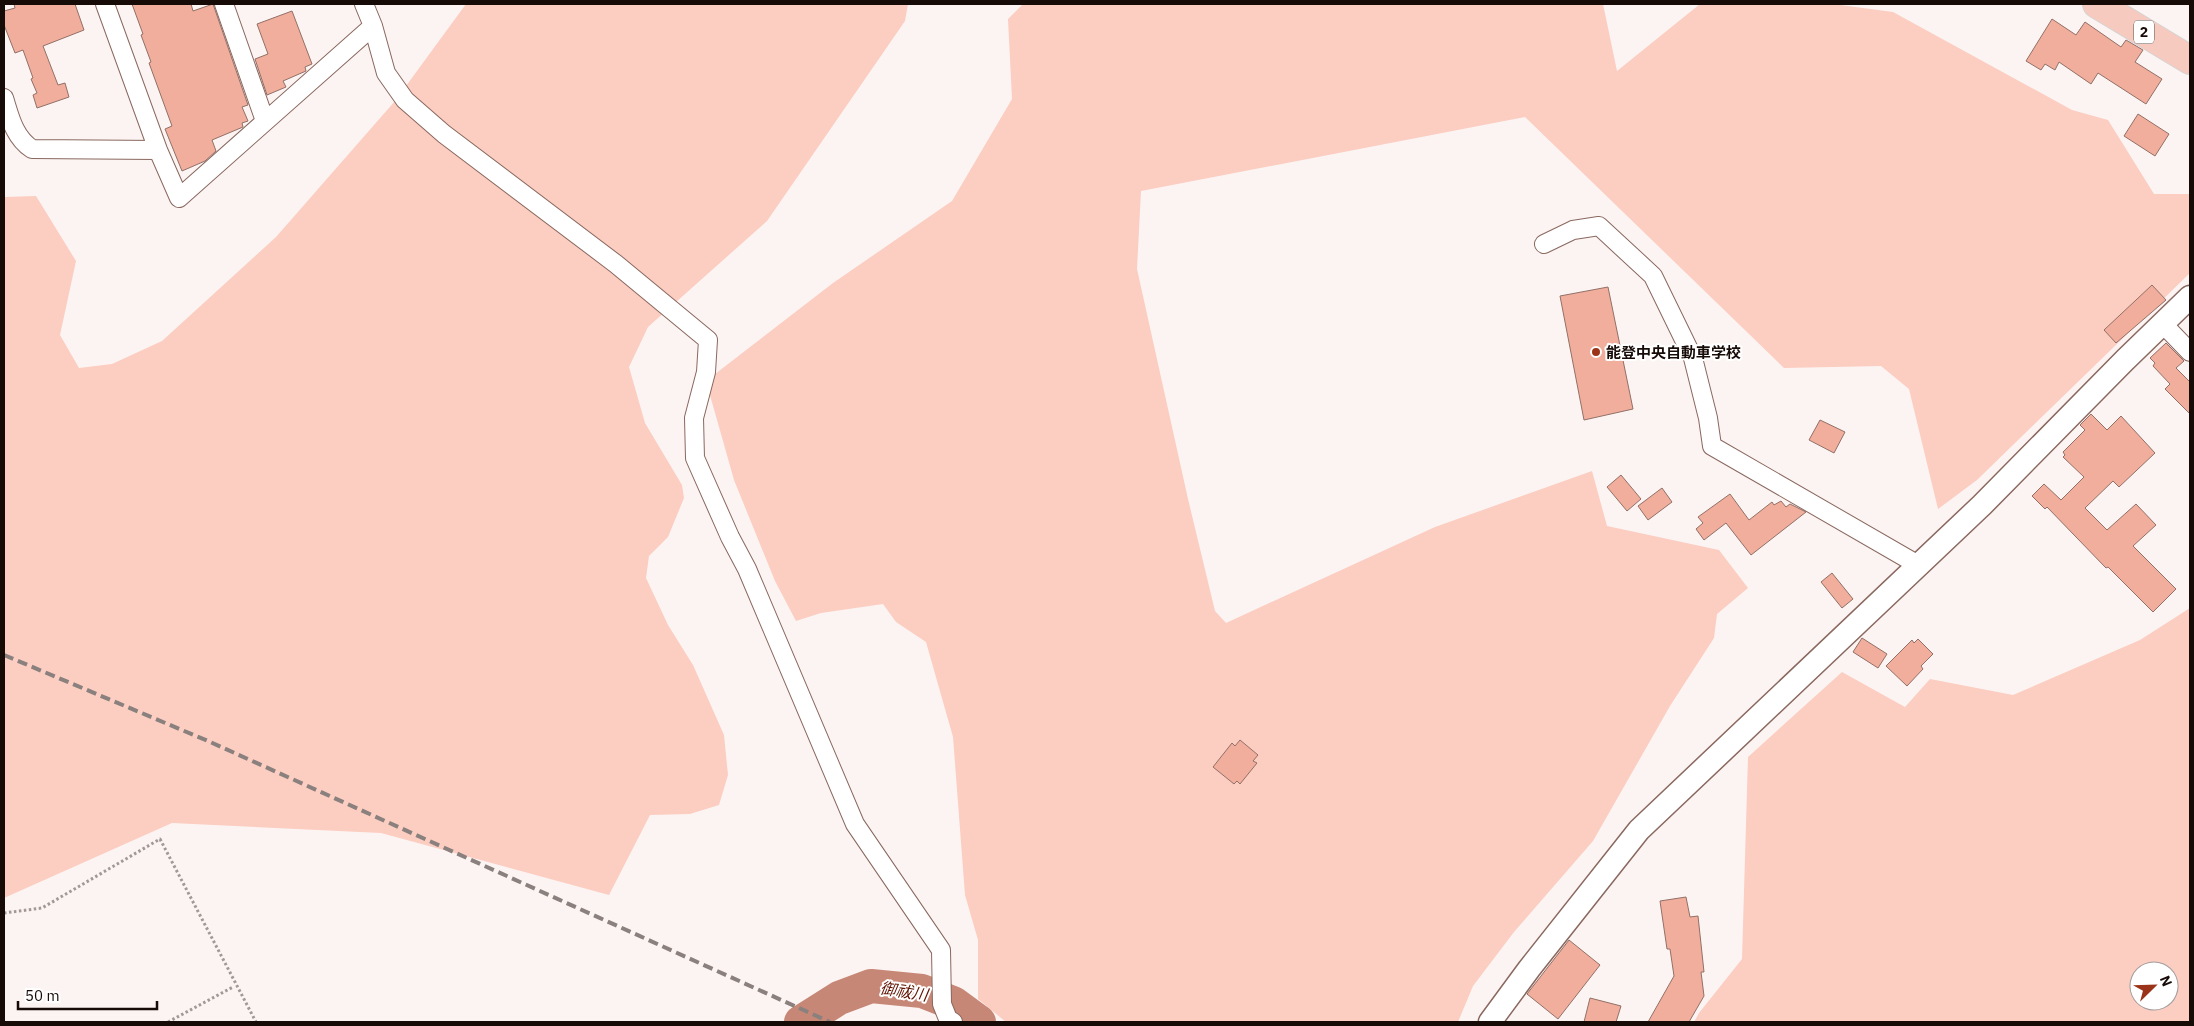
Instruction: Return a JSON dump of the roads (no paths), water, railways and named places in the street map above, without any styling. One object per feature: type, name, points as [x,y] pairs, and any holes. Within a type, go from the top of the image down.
[{"type":"main road","name":"2","points":[[2097,4],[2190,60]]},
{"type":"street","points":[[105,4],[158,150],[179,198],[373,26]]},
{"type":"street","points":[[224,4],[265,121]]},
{"type":"street","points":[[364,4],[373,26],[386,73],[405,100],[444,134],[616,264],[708,340],[706,372],[694,418],[694,458],[730,537],[747,569],[855,824],[941,950],[942,996],[948,1019],[954,1022]]},
{"type":"street","points":[[4,98],[8,127],[32,149],[158,150]]},
{"type":"street","points":[[1544,244],[1573,230],[1599,226],[1653,276],[1693,358],[1708,418],[1712,446],[1920,566]]},
{"type":"street","points":[[1490,1022],[1529,969],[1639,830],[1920,566],[2190,297]]},
{"type":"street","points":[[2163,324],[2190,352]]},
{"type":"waterway","name":"御祓川","points":[[801,1022],[839,998],[871,986],[922,991],[953,1003],[979,1022]]},
{"type":"railway","points":[[4,655],[208,741],[830,1022]]},
{"type":"place","name":"能登中央自動車学校","points":[[1596,352]]}]
